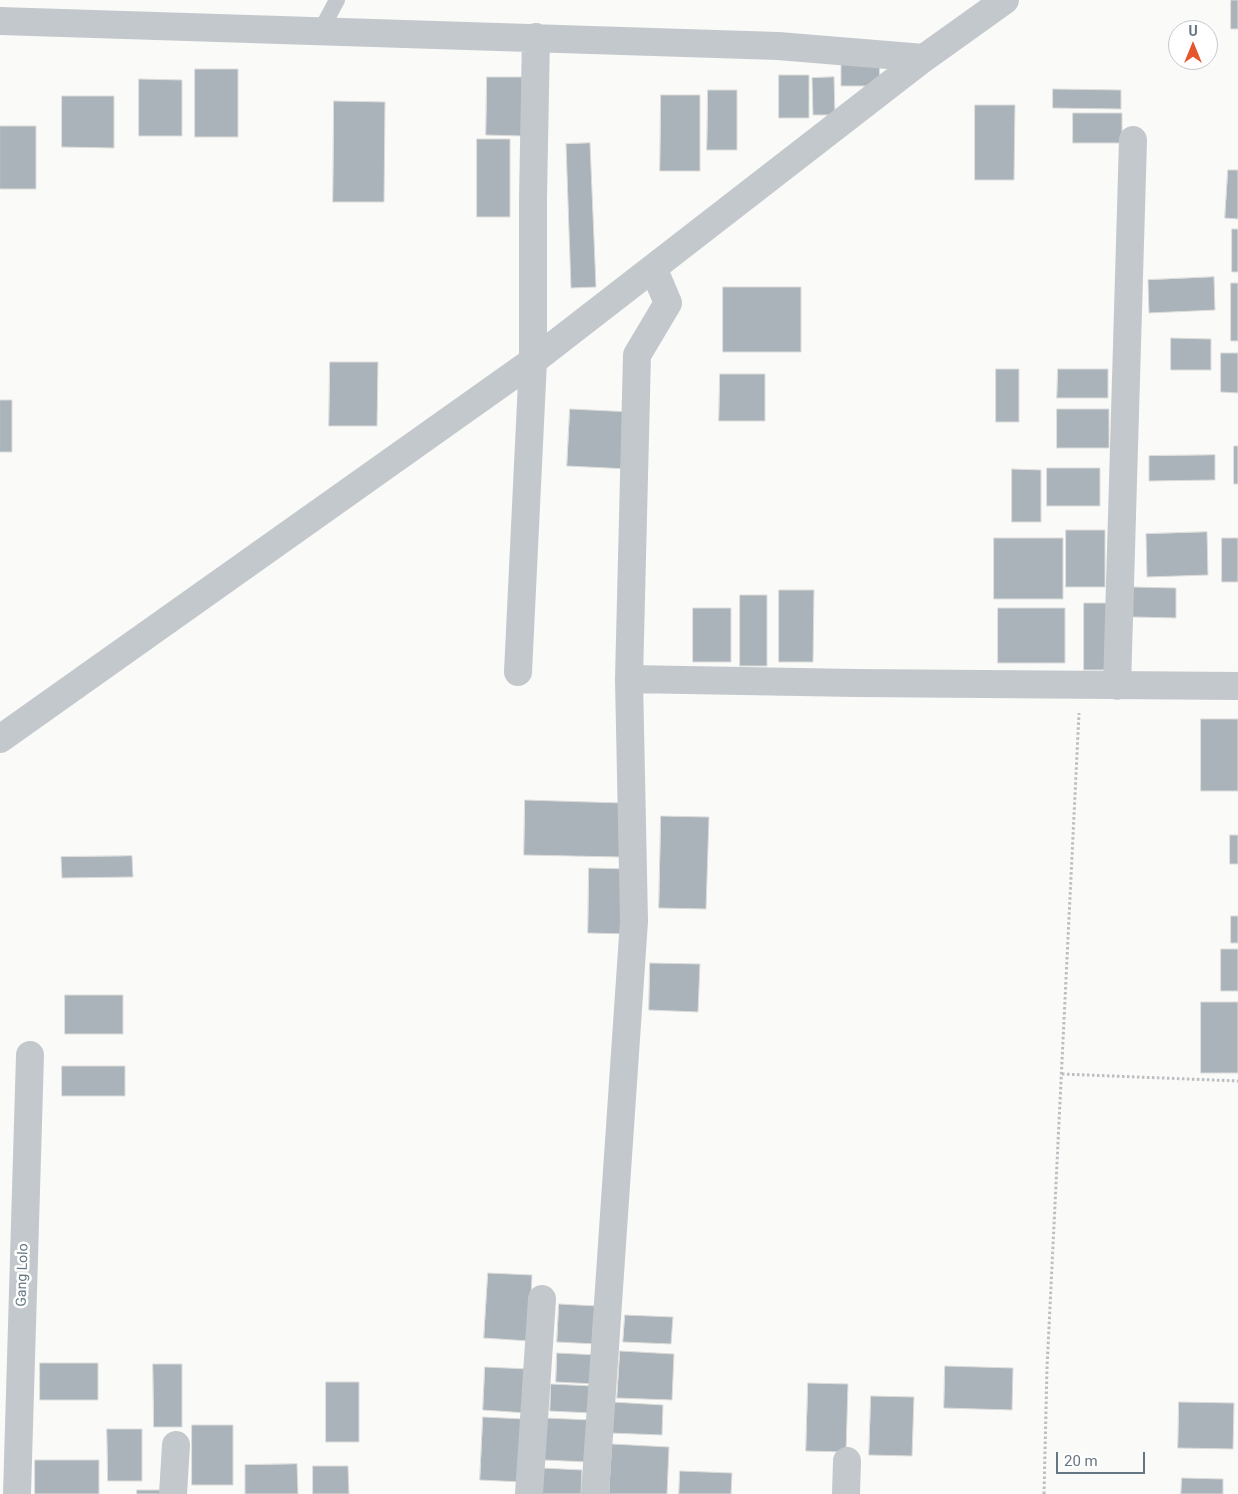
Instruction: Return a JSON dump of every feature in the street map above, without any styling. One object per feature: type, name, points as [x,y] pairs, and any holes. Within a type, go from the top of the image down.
[{"type":"street","points":[[0,739],[534,361],[654,273],[924,58],[1005,0]]},
{"type":"street","points":[[0,21],[778,46],[924,58]]},
{"type":"street","points":[[518,672],[534,361],[533,199],[536,38]]},
{"type":"street","points":[[1117,686],[1133,140]]},
{"type":"street","points":[[595,1494],[634,921],[629,679],[637,355],[668,303],[654,273]]},
{"type":"street","points":[[629,679],[1238,686]]},
{"type":"street","name":"Gang Lolo","points":[[17,1494],[30,1055]]},
{"type":"street","points":[[529,1494],[542,1299]]},
{"type":"street","points":[[173,1494],[176,1445]]},
{"type":"street","points":[[846,1494],[847,1461]]},
{"type":"lane","points":[[321,30],[337,0]]},
{"type":"path","points":[[1044,1494],[1048,1368],[1080,685]]},
{"type":"path","points":[[1062,1074],[1238,1081]]},
{"type":"building","points":[[1231,0],[1238,0],[1238,29],[1231,29]]},
{"type":"building","points":[[879,58],[880,86],[841,86],[841,59]]},
{"type":"building","points":[[195,69],[238,69],[238,137],[195,137]]},
{"type":"building","points":[[779,75],[809,75],[809,118],[779,118]]},
{"type":"building","points":[[487,77],[524,77],[523,136],[486,135]]},
{"type":"building","points":[[834,77],[835,115],[813,115],[812,78]]},
{"type":"building","points":[[139,79],[182,80],[182,136],[139,136]]},
{"type":"building","points":[[1053,89],[1121,90],[1121,109],[1053,108]]},
{"type":"building","points":[[708,90],[737,90],[737,150],[707,150]]},
{"type":"building","points":[[661,95],[700,95],[700,171],[660,171]]},
{"type":"building","points":[[62,96],[114,96],[114,148],[62,147]]},
{"type":"building","points":[[334,101],[385,102],[384,202],[333,202]]},
{"type":"building","points":[[975,105],[1015,105],[1014,180],[975,180]]},
{"type":"building","points":[[1073,113],[1122,113],[1122,143],[1073,143]]},
{"type":"building","points":[[0,126],[36,126],[36,189],[0,189]]},
{"type":"building","points":[[477,139],[510,139],[510,217],[477,217]]},
{"type":"building","points":[[590,143],[596,287],[571,288],[566,144]]},
{"type":"building","points":[[1228,170],[1238,170],[1238,219],[1225,218]]},
{"type":"building","points":[[1232,229],[1238,229],[1238,272],[1232,272]]},
{"type":"building","points":[[1214,277],[1215,310],[1149,313],[1148,280]]},
{"type":"building","points":[[1231,283],[1238,283],[1238,341],[1231,341]]},
{"type":"building","points":[[723,287],[801,287],[801,352],[723,352]]},
{"type":"building","points":[[1171,338],[1211,339],[1211,370],[1171,370]]},
{"type":"building","points":[[1221,353],[1238,353],[1238,393],[1221,392]]},
{"type":"building","points":[[330,362],[378,362],[377,426],[329,426]]},
{"type":"building","points":[[996,369],[1019,369],[1019,422],[996,422]]},
{"type":"building","points":[[1058,369],[1108,369],[1108,398],[1057,398]]},
{"type":"building","points":[[720,374],[765,374],[765,421],[719,421]]},
{"type":"building","points":[[0,400],[12,400],[12,452],[0,452]]},
{"type":"building","points":[[570,409],[632,412],[629,469],[567,466]]},
{"type":"building","points":[[1057,409],[1109,409],[1109,448],[1057,448]]},
{"type":"building","points":[[1234,446],[1238,446],[1238,484],[1234,484]]},
{"type":"building","points":[[1215,455],[1215,480],[1149,481],[1149,456]]},
{"type":"building","points":[[1047,468],[1100,468],[1100,506],[1047,506]]},
{"type":"building","points":[[1012,469],[1041,470],[1041,522],[1012,522]]},
{"type":"building","points":[[1066,530],[1105,530],[1105,587],[1066,587]]},
{"type":"building","points":[[1207,532],[1208,575],[1147,577],[1146,534]]},
{"type":"building","points":[[994,538],[1063,538],[1063,599],[994,599]]},
{"type":"building","points":[[1222,538],[1238,538],[1238,582],[1222,582]]},
{"type":"building","points":[[1133,587],[1176,588],[1176,618],[1133,617]]},
{"type":"building","points":[[779,590],[814,590],[813,662],[779,662]]},
{"type":"building","points":[[740,595],[767,595],[767,666],[740,666]]},
{"type":"building","points":[[1084,603],[1112,603],[1112,670],[1084,670]]},
{"type":"building","points":[[693,608],[731,608],[731,662],[693,662]]},
{"type":"building","points":[[998,608],[1065,608],[1065,663],[998,663]]},
{"type":"building","points":[[1201,719],[1238,719],[1238,791],[1201,791]]},
{"type":"building","points":[[525,800],[622,803],[620,857],[524,855]]},
{"type":"building","points":[[661,816],[709,817],[706,909],[659,908]]},
{"type":"building","points":[[1230,835],[1238,835],[1238,864],[1230,864]]},
{"type":"building","points":[[132,856],[133,877],[62,878],[61,857]]},
{"type":"building","points":[[589,868],[629,869],[628,934],[588,933]]},
{"type":"building","points":[[1231,916],[1238,916],[1238,943],[1231,943]]},
{"type":"building","points":[[1221,949],[1238,949],[1238,991],[1221,991]]},
{"type":"building","points":[[650,963],[700,964],[698,1012],[649,1010]]},
{"type":"building","points":[[65,995],[123,995],[123,1034],[65,1034]]},
{"type":"building","points":[[1201,1002],[1238,1002],[1238,1073],[1201,1073]]},
{"type":"building","points":[[62,1066],[125,1066],[125,1096],[62,1096]]},
{"type":"building","points":[[488,1273],[532,1275],[529,1341],[484,1338]]},
{"type":"building","points":[[559,1304],[597,1306],[595,1344],[557,1342]]},
{"type":"building","points":[[625,1315],[673,1317],[671,1344],[623,1342]]},
{"type":"building","points":[[620,1351],[674,1354],[672,1400],[617,1398]]},
{"type":"building","points":[[557,1353],[598,1355],[596,1384],[556,1382]]},
{"type":"building","points":[[40,1363],[98,1363],[98,1400],[40,1400]]},
{"type":"building","points":[[153,1364],[182,1364],[182,1427],[154,1427]]},
{"type":"building","points":[[945,1366],[1013,1368],[1012,1410],[944,1408]]},
{"type":"building","points":[[485,1367],[528,1369],[526,1413],[483,1410]]},
{"type":"building","points":[[326,1382],[359,1382],[359,1442],[326,1442]]},
{"type":"building","points":[[808,1383],[848,1384],[846,1452],[806,1451]]},
{"type":"building","points":[[551,1384],[592,1386],[591,1413],[550,1411]]},
{"type":"building","points":[[871,1396],[914,1397],[912,1456],[869,1455]]},
{"type":"building","points":[[612,1402],[663,1405],[662,1435],[610,1433]]},
{"type":"building","points":[[1179,1402],[1234,1403],[1233,1449],[1178,1448]]},
{"type":"building","points":[[483,1417],[524,1419],[521,1482],[480,1480]]},
{"type":"building","points":[[545,1418],[591,1420],[588,1462],[543,1460]]},
{"type":"building","points":[[192,1425],[233,1425],[233,1485],[192,1485]]},
{"type":"building","points":[[107,1429],[142,1429],[142,1481],[108,1481]]},
{"type":"building","points":[[612,1444],[669,1447],[667,1494],[609,1494]]},
{"type":"building","points":[[35,1460],[99,1460],[99,1494],[35,1494]]},
{"type":"building","points":[[297,1464],[298,1494],[245,1494],[245,1465]]},
{"type":"building","points":[[313,1466],[348,1466],[349,1494],[313,1494]]},
{"type":"building","points":[[542,1468],[582,1470],[581,1494],[541,1494]]},
{"type":"building","points":[[680,1471],[732,1473],[731,1494],[679,1494]]},
{"type":"building","points":[[1182,1478],[1223,1479],[1223,1494],[1181,1494]]},
{"type":"building","points":[[137,1490],[171,1490],[171,1494],[137,1494]]}]
